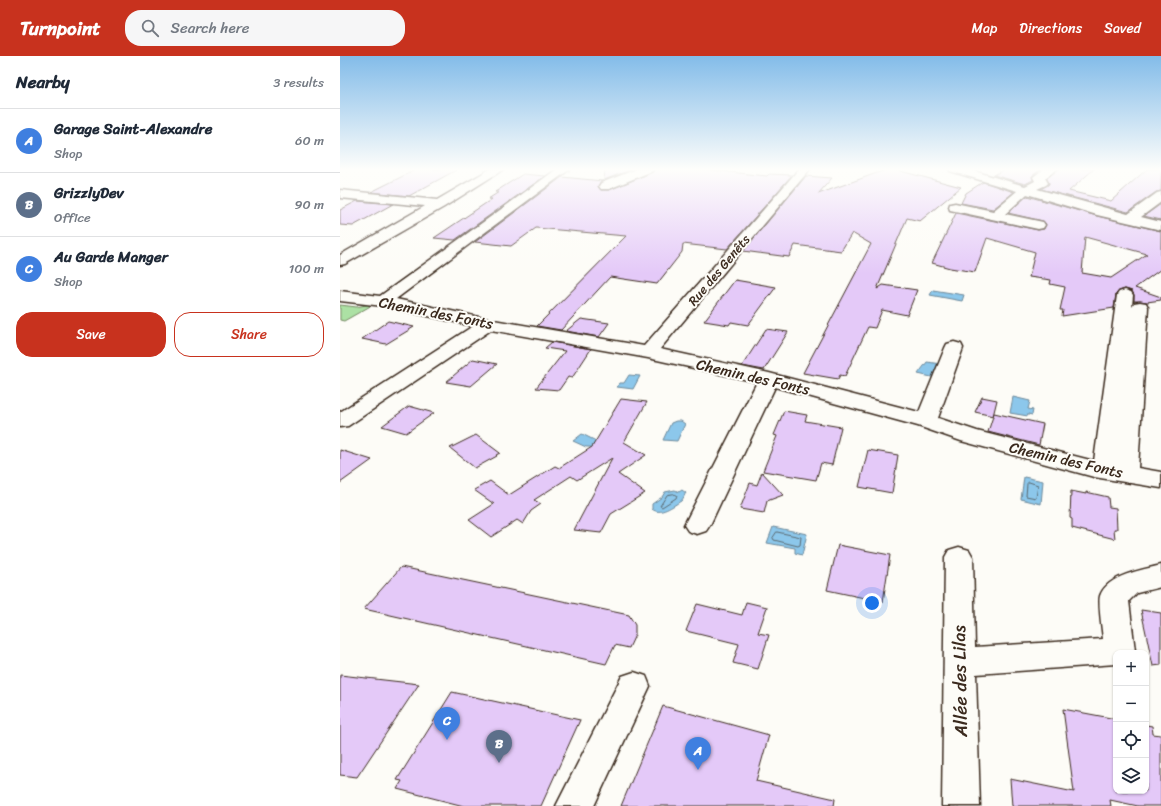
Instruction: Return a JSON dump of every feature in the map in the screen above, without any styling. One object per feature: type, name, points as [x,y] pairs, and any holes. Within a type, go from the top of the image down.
[{"type":"street","points":[[340,261],[440,204]]},
{"type":"street","points":[[383,301],[517,204]]},
{"type":"street","name":"Rue des Genêts","points":[[648,352],[775,204]]},
{"type":"street","points":[[996,215],[1009,204]]},
{"type":"street","points":[[1076,204],[1161,226]]},
{"type":"street","points":[[1130,219],[1150,204]]},
{"type":"street","points":[[955,207],[1038,225]]},
{"type":"street","name":"Chemin des Fonts","points":[[340,296],[383,301],[488,324],[648,352],[769,379],[926,421],[970,436],[1105,470],[1161,480]]},
{"type":"street","points":[[1105,470],[1133,301],[1126,474]]},
{"type":"street","points":[[340,421],[488,324]]},
{"type":"street","points":[[926,421],[954,348]]},
{"type":"street","points":[[697,525],[769,379]]},
{"type":"street","name":"Allée des Lilas","points":[[959,557],[961,806]]},
{"type":"street","points":[[959,662],[1119,651],[1114,597],[1128,585],[1161,576]]},
{"type":"street","points":[[575,806],[634,686]]},
{"type":"green space","points":[[374,304],[344,321],[340,320],[340,305],[357,307]]},
{"type":"water","points":[[933,290],[964,295],[962,301],[930,295]]},
{"type":"water","points":[[927,362],[941,364],[936,378],[918,374]]},
{"type":"water","points":[[629,375],[640,376],[633,389],[617,387],[620,383],[624,383]]},
{"type":"water","points":[[1013,397],[1030,401],[1028,409],[1033,410],[1032,415],[1028,414],[1028,416],[1010,413]]},
{"type":"water","points":[[681,421],[685,424],[677,441],[663,440],[671,423]]},
{"type":"water","points":[[582,434],[602,444],[595,449],[573,441]]},
{"type":"water","points":[[1024,477],[1043,481],[1041,504],[1021,499]]},
{"type":"water","points":[[675,490],[679,492],[682,490],[686,493],[681,501],[663,511],[655,511],[652,509],[652,504],[662,497],[665,492]]},
{"type":"water","points":[[773,527],[807,534],[802,555],[795,553],[795,548],[767,543]]},
{"type":"building","points":[[351,204],[393,204],[353,226],[340,225],[340,210]]},
{"type":"building","points":[[485,204],[506,204],[455,240],[434,238]]},
{"type":"building","points":[[526,204],[767,204],[727,249],[683,244],[682,252],[657,284],[610,277],[561,330],[537,326],[626,236],[536,228],[511,246],[475,242]]},
{"type":"building","points":[[782,204],[940,204],[920,221],[907,218],[877,289],[883,285],[917,290],[907,315],[882,310],[875,328],[868,327],[845,376],[840,375],[838,379],[803,373],[871,244],[852,233],[841,251],[795,245],[789,257],[743,251]]},
{"type":"building","points":[[966,204],[999,204],[993,209]]},
{"type":"building","points":[[1018,204],[1055,204],[1097,216],[1161,231],[1161,269],[1135,288],[1161,297],[1161,300],[1147,302],[1134,301],[1132,291],[1125,289],[1116,294],[1114,308],[1062,316],[1063,310],[1060,310],[1065,287],[1050,284],[1051,280],[1029,277],[1035,252],[987,238],[975,272],[950,268],[932,263],[956,213],[1038,230],[1044,229],[1046,224],[1043,221],[1008,213]],"holes":[[[1085,237],[1147,254],[1111,278],[1082,273]]]},
{"type":"building","points":[[1098,204],[1139,204],[1128,212]]},
{"type":"building","points":[[1161,204],[1161,220],[1144,216]]},
{"type":"building","points":[[735,280],[776,287],[748,325],[731,322],[729,325],[704,321]]},
{"type":"building","points":[[581,319],[609,323],[599,337],[566,331]]},
{"type":"building","points":[[388,321],[414,327],[386,344],[362,339]]},
{"type":"building","points":[[766,329],[788,332],[764,370],[742,366]]},
{"type":"building","points":[[552,342],[591,349],[572,378],[568,377],[559,390],[536,388],[565,351],[545,348]]},
{"type":"building","points":[[473,359],[497,364],[471,386],[446,382]]},
{"type":"building","points":[[982,397],[997,400],[993,416],[975,412]]},
{"type":"building","points":[[621,399],[647,402],[624,442],[646,455],[618,474],[645,493],[611,514],[601,533],[574,530],[612,458],[577,480],[571,476],[534,500],[541,504],[531,511],[523,524],[517,520],[491,537],[469,520],[494,504],[474,490],[490,481],[509,495],[555,466],[559,468],[592,447]]},
{"type":"building","points":[[409,406],[434,413],[406,433],[382,426]]},
{"type":"building","points":[[784,411],[807,415],[805,421],[841,427],[832,465],[821,463],[816,480],[763,471],[777,436],[774,435]]},
{"type":"building","points":[[994,413],[1043,424],[1039,445],[988,432]]},
{"type":"building","points":[[476,435],[500,453],[475,468],[450,448]]},
{"type":"building","points":[[340,450],[372,460],[340,483]]},
{"type":"building","points":[[868,450],[898,455],[892,493],[859,487]]},
{"type":"building","points":[[762,472],[783,495],[767,501],[764,513],[740,509],[750,483],[757,485]]},
{"type":"building","points":[[1071,491],[1086,494],[1086,492],[1108,497],[1109,507],[1116,508],[1117,529],[1114,529],[1115,539],[1072,528],[1072,519],[1070,518]]},
{"type":"building","points":[[838,545],[890,555],[883,602],[827,590]]},
{"type":"building","points":[[401,567],[629,615],[635,625],[635,635],[629,648],[615,645],[606,664],[364,609]]},
{"type":"building","points":[[746,602],[767,607],[758,633],[769,635],[758,669],[733,663],[739,644],[686,631],[697,604],[742,615]]},
{"type":"building","points":[[1141,610],[1161,613],[1161,665],[1153,666]]},
{"type":"building","points":[[340,675],[419,684],[357,777],[340,775]]},
{"type":"building","points":[[452,692],[580,720],[541,806],[464,806],[397,789],[402,781],[397,780]]},
{"type":"building","points":[[663,706],[769,735],[756,781],[835,799],[834,806],[621,806]]},
{"type":"building","points":[[1063,709],[1113,718],[1113,794],[1149,794],[1149,726],[1152,726],[1153,734],[1161,735],[1161,806],[1138,806],[1110,800],[1111,806],[1012,806],[1010,779],[1074,792]]},
{"type":"place","name":"Au Garde Manger","points":[[447,740]]},
{"type":"place","name":"GrizzlyDev","points":[[499,763]]},
{"type":"place","name":"Garage Saint-Alexandre","points":[[698,770]]}]
